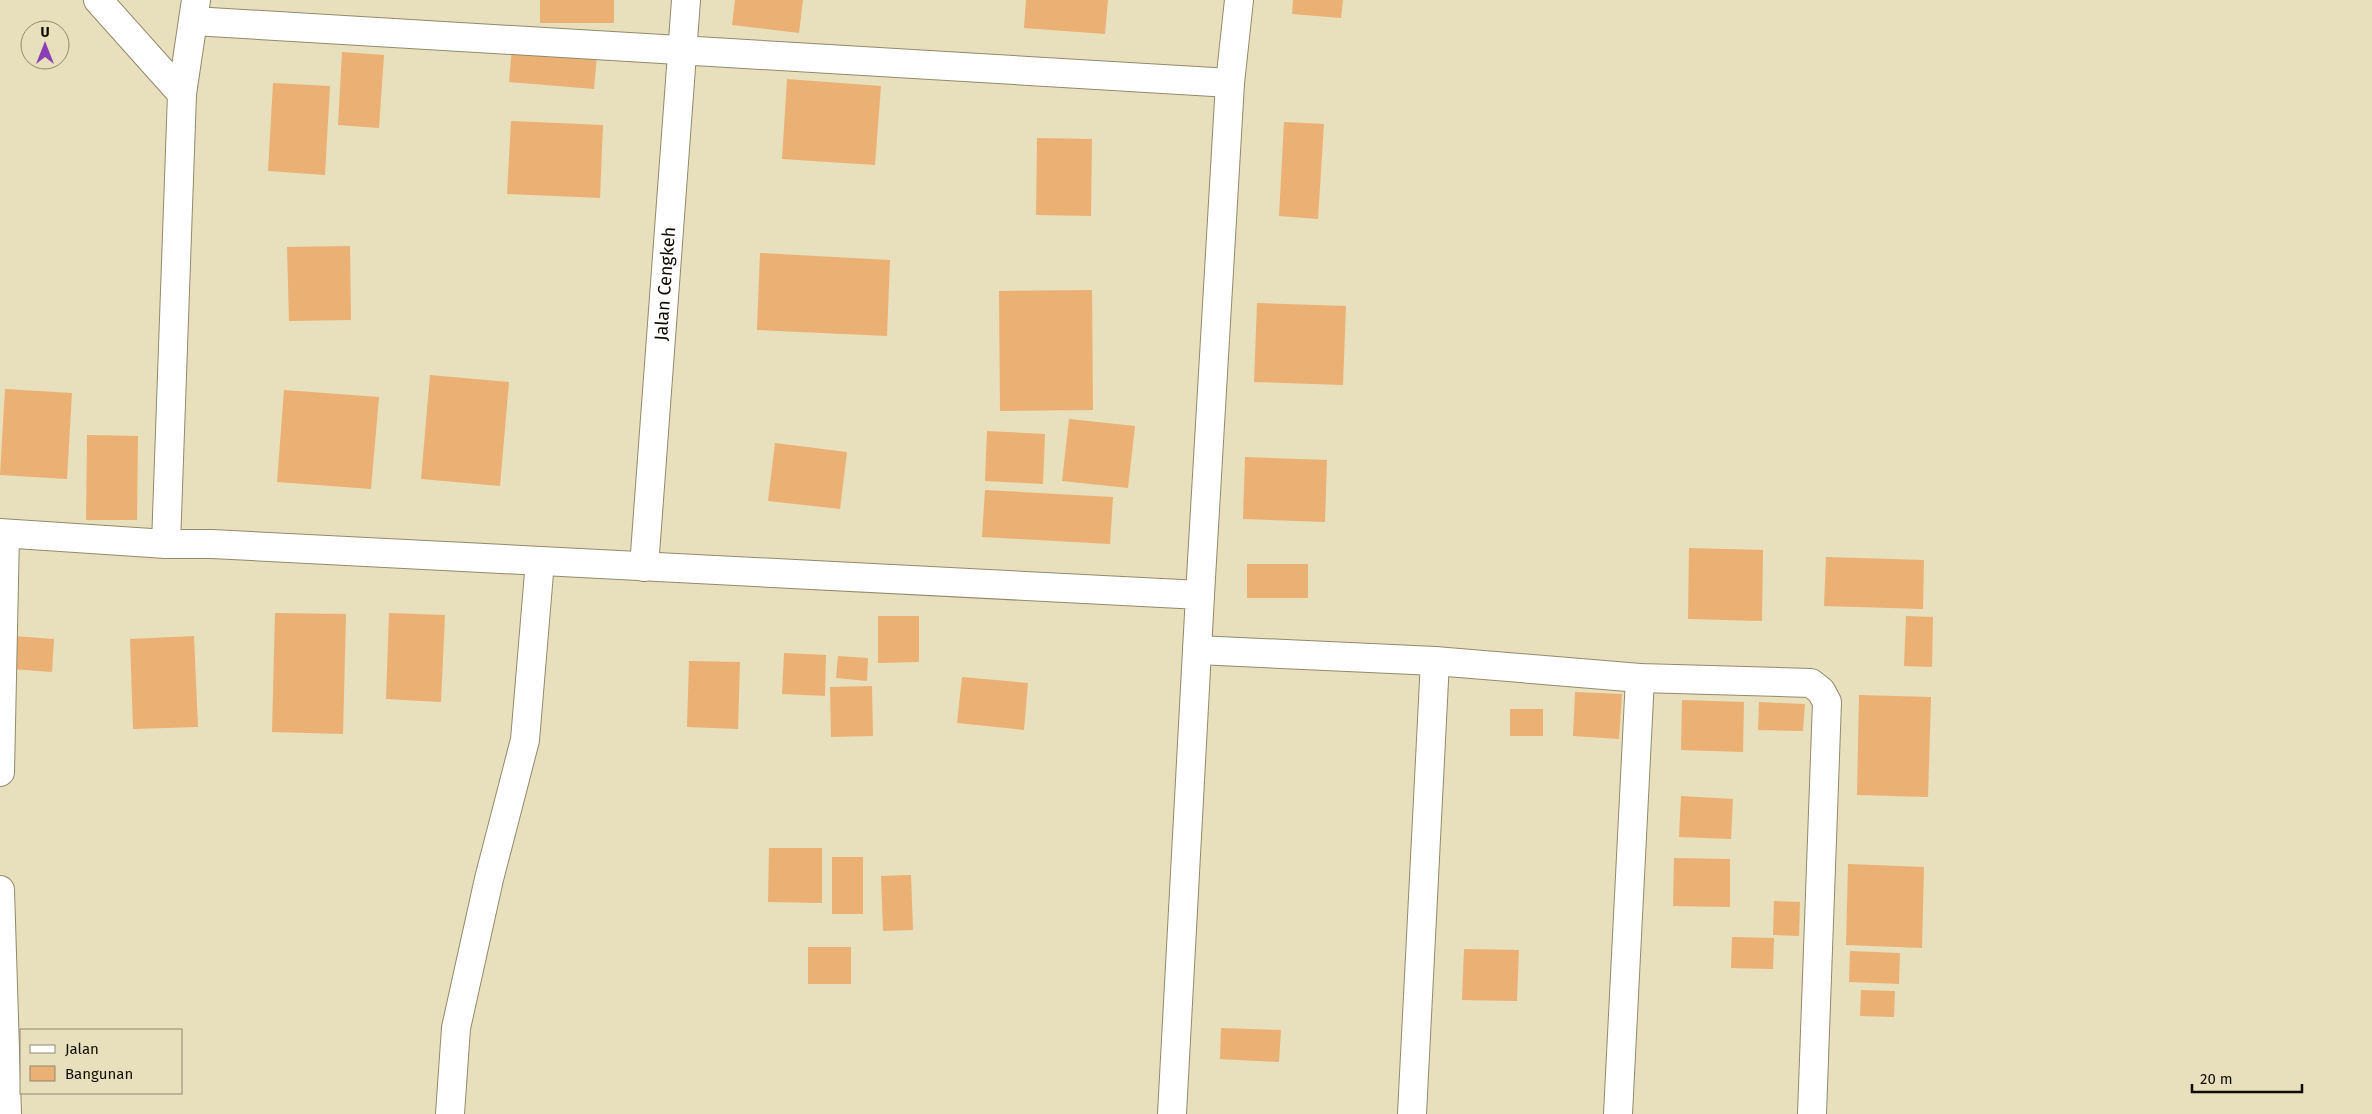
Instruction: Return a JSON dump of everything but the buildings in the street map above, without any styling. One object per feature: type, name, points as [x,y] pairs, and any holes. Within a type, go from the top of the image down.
[{"type":"street","points":[[98,0],[182,94]]},
{"type":"street","name":"Jalan Cengkeh","points":[[644,567],[686,0]]},
{"type":"street","points":[[1172,1114],[1230,83],[1239,0]]},
{"type":"street","points":[[166,544],[182,94],[194,10],[682,50],[1230,83]]},
{"type":"street","points":[[0,772],[3,534],[166,544],[212,544],[1200,595]]},
{"type":"street","points":[[450,1114],[456,1028],[489,879],[526,740],[540,561]]},
{"type":"street","points":[[1197,650],[1435,661],[1640,678],[1811,683],[1821,691],[1827,702],[1812,1114]]},
{"type":"street","points":[[1412,1114],[1435,661]]},
{"type":"street","points":[[1618,1114],[1640,678]]},
{"type":"street","points":[[0,890],[7,1114]]}]
